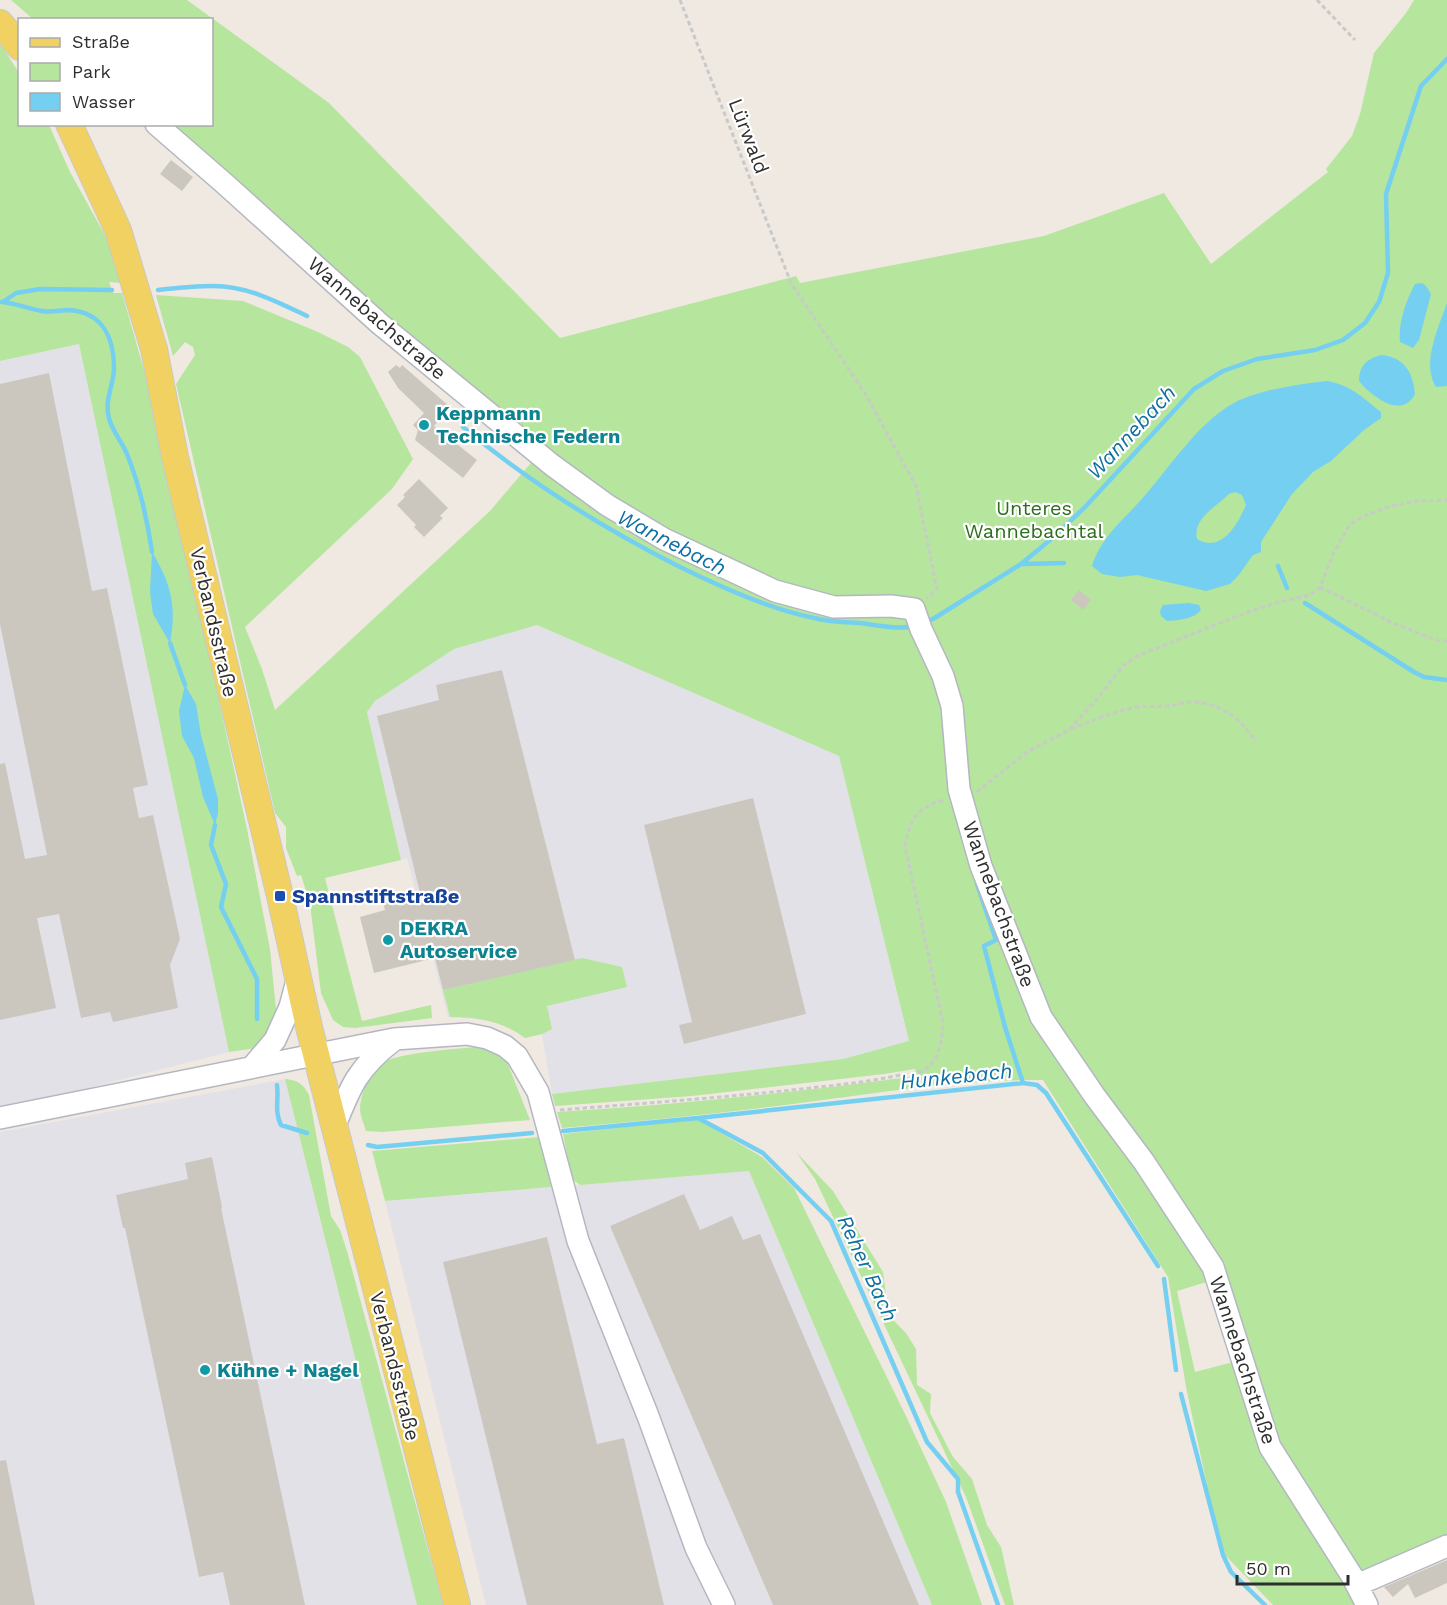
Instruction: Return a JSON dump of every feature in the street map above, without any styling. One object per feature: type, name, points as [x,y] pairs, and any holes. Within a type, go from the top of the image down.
[{"type":"main road","points":[[0,23],[18,45]]},
{"type":"main road","name":"Verbandsstraße","points":[[70,126],[118,230],[154,349],[175,457],[316,1054],[457,1605]]},
{"type":"street","name":"Wannebachstraße","points":[[158,126],[380,324],[552,465],[606,505],[664,539],[776,591],[834,607],[891,606],[917,619],[940,668],[952,706],[961,800],[981,866],[1041,1017],[1094,1095],[1144,1162],[1213,1267],[1270,1447],[1357,1585],[1367,1605]]},
{"type":"street","points":[[252,1066],[275,1040],[290,1007],[298,977]]},
{"type":"street","points":[[0,1118],[394,1039],[467,1034],[487,1038],[505,1046],[518,1058],[538,1092],[578,1241],[648,1416],[696,1548],[724,1605]]},
{"type":"street","points":[[334,1128],[351,1086],[377,1053],[394,1039]]},
{"type":"street","points":[[1357,1585],[1447,1546]]},
{"type":"path","name":"Lürwald","points":[[680,0],[791,283],[866,396],[916,486],[937,589],[917,619]]},
{"type":"path","points":[[1317,0],[1355,40]]},
{"type":"path","points":[[1069,730],[1123,666],[1137,656],[1248,612],[1310,595],[1320,587],[1334,552],[1350,524],[1391,506],[1418,501],[1447,500]]},
{"type":"path","points":[[1320,587],[1391,622],[1435,640],[1447,641]]},
{"type":"path","points":[[543,1111],[726,1098],[884,1079],[923,1070],[935,1057],[942,1038],[943,1023],[905,846],[909,825],[919,812],[935,803],[961,800],[1027,752],[1069,730],[1116,712],[1139,707],[1192,702],[1214,706],[1233,715],[1247,728],[1256,742]]},
{"type":"shaded area","points":[[79,344],[229,1052],[72,1092],[0,1106],[0,361]]},
{"type":"shaded area","points":[[537,625],[839,756],[909,1041],[843,1059],[552,1094],[542,1034],[525,1038],[510,1027],[488,1020],[448,1017],[407,858],[401,860],[367,712],[375,701],[454,649]]},
{"type":"shaded area","points":[[285,1079],[417,1605],[0,1605],[0,1132]]},
{"type":"shaded area","points":[[749,1171],[932,1605],[486,1605],[385,1201]]},
{"type":"green space","points":[[11,0],[187,0],[212,18],[32,18]]},
{"type":"green space","name":"Unteres Wannebachtal","points":[[1414,0],[1447,0],[1447,1546],[1357,1585],[1270,1447],[1243,1376],[1266,1449],[1354,1588],[1362,1605],[1273,1605],[1225,1555],[1210,1499],[1186,1387],[1168,1277],[1043,1080],[949,1084],[735,1111],[562,1128],[557,1112],[737,1097],[917,1076],[915,1069],[692,1096],[555,1106],[552,1094],[843,1059],[909,1041],[839,756],[537,625],[454,649],[375,701],[367,712],[401,860],[325,878],[362,1021],[431,1005],[432,1018],[355,1028],[343,1027],[333,1020],[321,993],[310,904],[301,875],[297,876],[286,848],[286,827],[275,813],[176,384],[195,355],[193,347],[185,342],[173,356],[156,295],[243,301],[348,347],[360,357],[413,459],[392,489],[245,627],[275,710],[490,511],[536,457],[604,508],[663,543],[775,594],[833,610],[891,608],[909,612],[930,655],[948,708],[958,796],[966,792],[957,705],[940,654],[925,627],[919,607],[892,604],[834,604],[776,588],[667,537],[608,502],[554,463],[312,257],[165,126],[213,126],[213,19],[329,103],[560,338],[796,276],[800,283],[1044,236],[1164,193],[1211,264],[1328,172],[1326,169],[1352,136],[1360,114],[1374,53]],"holes":[[[1213,1280],[1237,1361],[1195,1372],[1177,1291]]]},
{"type":"green space","points":[[0,43],[18,71],[18,126],[49,126],[70,172],[107,239],[122,283],[109,282],[113,293],[122,293],[146,377],[247,829],[270,949],[276,1010],[268,1030],[256,1048],[229,1052],[79,344],[0,361]]},
{"type":"green space","points":[[582,958],[622,967],[627,987],[547,1006],[552,1029],[525,1038],[489,1021],[450,1017],[443,990]]},
{"type":"green space","points":[[475,1047],[493,1052],[507,1062],[530,1120],[382,1132],[366,1131],[360,1111],[363,1094],[373,1073],[384,1062],[412,1054]]},
{"type":"green space","points":[[285,1079],[300,1083],[309,1095],[331,1216],[340,1230],[347,1251],[443,1605],[417,1605]]},
{"type":"green space","points":[[697,1119],[762,1157],[794,1188],[946,1502],[982,1605],[932,1605],[749,1171],[580,1185],[572,1179],[563,1134]]},
{"type":"green space","points":[[540,1137],[551,1187],[385,1201],[372,1151]]},
{"type":"green space","points":[[796,1152],[833,1191],[883,1272],[886,1295],[882,1309],[906,1333],[916,1349],[917,1385],[931,1394],[930,1413],[953,1457],[972,1479],[987,1525],[1001,1547],[1014,1605],[1005,1605],[966,1497],[815,1179]]},
{"type":"water","points":[[1422,283],[1431,294],[1419,340],[1413,348],[1400,342],[1400,327],[1403,312],[1415,284]]},
{"type":"water","points":[[1447,303],[1447,386],[1436,387],[1430,367],[1431,356]]},
{"type":"water","points":[[1381,355],[1396,359],[1406,367],[1412,379],[1415,394],[1409,402],[1402,405],[1387,403],[1371,393],[1359,381],[1360,371],[1364,364]]},
{"type":"water","points":[[1327,381],[1350,389],[1362,397],[1381,412],[1381,418],[1364,430],[1331,461],[1313,472],[1292,494],[1261,542],[1261,552],[1253,555],[1230,584],[1206,591],[1137,575],[1120,577],[1102,574],[1092,566],[1100,547],[1112,531],[1195,435],[1220,412],[1255,394]],"holes":[[[1235,492],[1242,495],[1246,505],[1228,535],[1214,543],[1206,543],[1197,539],[1198,525],[1207,514],[1229,494]]]},
{"type":"water","points":[[152,552],[164,574],[171,596],[173,618],[170,643],[153,614],[150,592]]},
{"type":"water","points":[[1189,603],[1199,605],[1201,610],[1190,617],[1181,619],[1167,621],[1161,616],[1160,611],[1163,605]]},
{"type":"water","points":[[185,685],[196,704],[201,735],[218,799],[215,825],[203,797],[194,758],[182,736],[179,711]]},
{"type":"building","points":[[171,160],[193,177],[182,191],[160,174]]},
{"type":"building","name":"Keppmann Technische Federn","points":[[396,365],[400,368],[402,365],[450,407],[434,426],[477,460],[463,478],[415,440],[418,430],[413,425],[424,413],[398,388],[388,372]]},
{"type":"building","points":[[49,373],[92,591],[107,588],[148,785],[133,788],[139,818],[153,815],[180,939],[170,965],[178,1008],[113,1022],[110,1012],[81,1018],[59,914],[37,918],[56,1008],[0,1020],[0,764],[5,763],[25,859],[47,855],[0,624],[0,384]]},
{"type":"building","points":[[419,479],[448,508],[440,516],[443,518],[424,537],[397,505],[405,497],[403,495]]},
{"type":"building","points":[[1079,590],[1091,600],[1083,610],[1071,600]]},
{"type":"building","points":[[502,670],[575,960],[443,990],[435,958],[374,973],[360,917],[385,910],[383,903],[420,893],[377,716],[439,700],[436,685]]},
{"type":"building","points":[[753,798],[806,1014],[684,1044],[679,1025],[692,1022],[644,825]]},
{"type":"building","name":"Kühne + Nagel","points":[[212,1157],[305,1605],[230,1605],[223,1572],[199,1577],[116,1195],[188,1179],[185,1163]]},
{"type":"building","points":[[684,1194],[700,1230],[732,1216],[743,1240],[760,1234],[919,1605],[773,1605],[610,1226]]},
{"type":"building","points":[[547,1237],[597,1444],[624,1438],[664,1605],[527,1605],[443,1262]]},
{"type":"building","points":[[6,1460],[35,1605],[0,1605],[0,1461]]},
{"type":"building","points":[[1447,1560],[1447,1583],[1415,1598],[1408,1584],[1393,1597],[1384,1587]]},
{"type":"waterway","name":"Wannebach","points":[[925,622],[1021,564],[1055,536],[1086,506],[1194,389],[1223,371],[1257,359],[1315,350],[1343,340],[1365,323],[1379,302],[1388,273],[1386,194],[1421,86],[1447,59]]},
{"type":"waterway","name":"Wannebach","points":[[158,290],[207,286],[238,289],[262,296],[307,316]]},
{"type":"waterway","name":"Wannebach","points":[[3,302],[16,293],[40,289],[112,290]]},
{"type":"waterway","name":"Reher Bach","points":[[2,302],[45,312],[70,310],[81,312],[98,322],[109,337],[114,368],[108,399],[109,418],[136,478],[152,552]]},
{"type":"waterway","name":"Wannebach","points":[[463,427],[566,503],[621,536],[728,589],[779,609],[820,619],[894,627],[914,626]]},
{"type":"waterway","points":[[1022,564],[1064,563]]},
{"type":"waterway","points":[[1278,566],[1287,588]]},
{"type":"waterway","points":[[1305,603],[1414,672],[1424,677],[1447,680]]},
{"type":"waterway","name":"Reher Bach","points":[[170,643],[185,685]]},
{"type":"waterway","name":"Reher Bach","points":[[215,825],[211,845],[226,884],[221,907],[257,979],[257,1019]]},
{"type":"waterway","points":[[977,884],[996,940],[984,946],[1005,1027],[1023,1083]]},
{"type":"waterway","name":"Hunkebach","points":[[698,1118],[1023,1083],[1037,1085],[1046,1093],[1158,1266]]},
{"type":"waterway","name":"Reher Bach","points":[[277,1085],[277,1110],[281,1125],[307,1133]]},
{"type":"waterway","name":"Reher Bach","points":[[563,1131],[698,1118],[763,1153],[831,1221],[927,1442],[958,1479],[958,1492],[998,1605]]},
{"type":"waterway","name":"Reher Bach","points":[[368,1145],[377,1147],[532,1133]]},
{"type":"waterway","name":"Hunkebach","points":[[1164,1279],[1176,1370]]},
{"type":"waterway","name":"Hunkebach","points":[[1181,1394],[1223,1555],[1231,1572],[1265,1605]]},
{"type":"place","name":"Keppmann Technische Federn","points":[[424,425]]},
{"type":"place","name":"Spannstiftstraße","points":[[280,896]]},
{"type":"place","name":"DEKRA Autoservice","points":[[388,940]]},
{"type":"place","name":"Kühne + Nagel","points":[[205,1370]]}]
